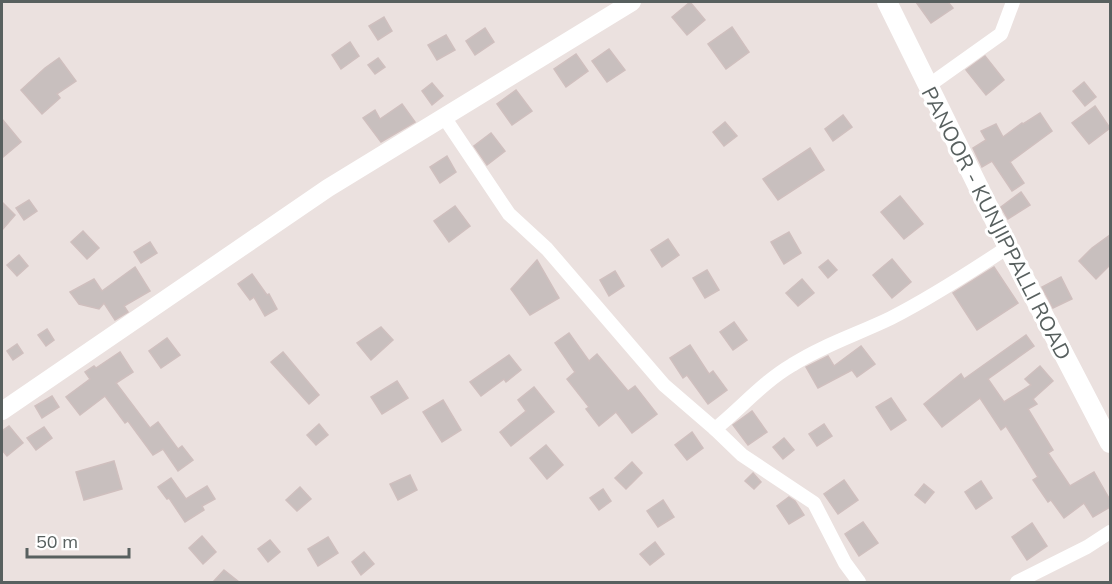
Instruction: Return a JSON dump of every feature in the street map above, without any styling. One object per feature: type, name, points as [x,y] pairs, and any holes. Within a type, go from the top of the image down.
[{"type":"main road","name":"PANOOR - KUNJIPPALLI ROAD","points":[[887,2],[1008,247],[1107,429]]},
{"type":"street","points":[[2,411],[328,188],[632,2]]},
{"type":"street","points":[[928,86],[1001,34],[1013,2]]},
{"type":"street","points":[[444,117],[509,214],[547,249],[664,385],[742,455],[814,503],[845,563],[859,582]]},
{"type":"street","points":[[715,429],[791,365],[816,351],[890,318],[946,288],[1008,247]]},
{"type":"street","points":[[1017,582],[1088,547],[1110,532]]},
{"type":"building","points":[[690,2],[705,20],[687,35],[672,17]]},
{"type":"building","points":[[916,2],[948,2],[953,8],[931,23]]},
{"type":"building","points":[[384,17],[392,31],[378,40],[369,26]]},
{"type":"building","points":[[732,27],[749,52],[726,69],[708,44]]},
{"type":"building","points":[[485,28],[494,42],[475,55],[466,41]]},
{"type":"building","points":[[446,35],[455,50],[437,60],[428,45]]},
{"type":"building","points":[[350,42],[359,56],[341,69],[332,55]]},
{"type":"building","points":[[609,49],[625,70],[607,82],[592,61]]},
{"type":"building","points":[[576,54],[588,71],[566,87],[554,69]]},
{"type":"building","points":[[985,56],[1004,80],[986,95],[966,70]]},
{"type":"building","points":[[59,58],[76,81],[57,94],[60,98],[42,114],[21,90]]},
{"type":"building","points":[[378,58],[385,67],[375,74],[368,65]]},
{"type":"building","points":[[1084,82],[1096,97],[1085,106],[1073,91]]},
{"type":"building","points":[[432,83],[443,96],[432,105],[422,91]]},
{"type":"building","points":[[516,90],[532,111],[512,125],[497,104]]},
{"type":"building","points":[[402,104],[415,122],[381,142],[363,118],[375,110],[380,119]]},
{"type":"building","points":[[1095,106],[1110,128],[1089,144],[1072,123]]},
{"type":"building","points":[[1040,113],[1052,131],[1010,162],[1024,183],[1012,191],[992,161],[982,167],[973,148],[986,140],[981,131],[996,124],[1003,137]]},
{"type":"building","points":[[843,115],[852,127],[833,141],[825,129]]},
{"type":"building","points":[[2,119],[21,142],[2,158]]},
{"type":"building","points":[[725,122],[737,136],[724,146],[713,132]]},
{"type":"building","points":[[491,133],[505,151],[487,165],[474,146]]},
{"type":"building","points":[[810,148],[824,170],[778,200],[763,179]]},
{"type":"building","points":[[447,156],[456,172],[440,183],[430,167]]},
{"type":"building","points":[[1021,192],[1030,205],[1008,219],[1001,207]]},
{"type":"building","points":[[900,196],[923,224],[904,239],[881,212]]},
{"type":"building","points":[[29,200],[37,211],[24,220],[16,208]]},
{"type":"building","points":[[2,202],[15,215],[2,230]]},
{"type":"building","points":[[455,206],[470,226],[449,242],[434,221]]},
{"type":"building","points":[[83,231],[99,248],[87,259],[71,242]]},
{"type":"building","points":[[789,232],[801,253],[784,264],[771,242]]},
{"type":"building","points":[[1110,235],[1110,265],[1096,279],[1079,261]]},
{"type":"building","points":[[668,239],[679,255],[662,267],[651,250]]},
{"type":"building","points":[[150,242],[157,253],[141,263],[134,252]]},
{"type":"building","points":[[19,255],[28,266],[17,276],[7,265]]},
{"type":"building","points":[[892,259],[911,282],[892,298],[873,275]]},
{"type":"building","points":[[537,260],[559,298],[530,315],[511,289]]},
{"type":"building","points":[[828,260],[837,270],[828,278],[819,267]]},
{"type":"building","points":[[135,267],[150,291],[124,306],[128,312],[115,320],[104,303],[99,309],[79,304],[70,292],[94,279],[102,291]]},
{"type":"building","points":[[994,267],[1018,303],[977,330],[953,293]]},
{"type":"building","points":[[707,270],[719,290],[705,298],[693,278]]},
{"type":"building","points":[[615,271],[624,286],[609,296],[600,280]]},
{"type":"building","points":[[252,274],[267,295],[269,294],[277,309],[265,316],[254,297],[250,300],[238,284]]},
{"type":"building","points":[[1061,277],[1072,299],[1053,308],[1042,287]]},
{"type":"building","points":[[802,279],[814,293],[798,306],[786,293]]},
{"type":"building","points":[[734,322],[747,340],[733,350],[720,332]]},
{"type":"building","points":[[381,327],[393,340],[371,360],[357,343]]},
{"type":"building","points":[[47,329],[54,340],[46,346],[38,335]]},
{"type":"building","points":[[569,333],[589,361],[597,354],[628,391],[635,386],[657,414],[632,433],[616,412],[599,426],[586,409],[589,407],[567,379],[575,372],[555,343]]},
{"type":"building","points":[[1026,335],[1034,346],[988,379],[1004,402],[1031,385],[1025,379],[1040,366],[1053,381],[1033,399],[1037,404],[1028,409],[1053,450],[1048,453],[1070,486],[1094,472],[1110,500],[1110,507],[1093,517],[1084,503],[1064,518],[1051,500],[1048,502],[1033,480],[1038,477],[1006,426],[1001,430],[980,398],[942,427],[924,404],[961,374],[964,379]]},
{"type":"building","points":[[167,338],[180,355],[161,368],[149,351]]},
{"type":"building","points":[[17,344],[23,353],[13,360],[7,351]]},
{"type":"building","points":[[690,345],[709,374],[713,371],[727,390],[708,404],[687,375],[683,378],[670,358]]},
{"type":"building","points":[[861,346],[875,364],[857,377],[852,370],[818,388],[806,367],[828,356],[834,366]]},
{"type":"building","points":[[120,352],[133,372],[116,383],[150,428],[158,422],[178,449],[182,446],[193,460],[178,471],[163,449],[153,455],[128,421],[125,423],[105,396],[80,415],[66,397],[90,379],[85,372],[94,366],[96,368]]},
{"type":"building","points":[[283,352],[319,395],[309,404],[271,362]]},
{"type":"building","points":[[509,355],[521,370],[506,382],[504,379],[481,396],[470,382]]},
{"type":"building","points":[[397,381],[408,398],[382,414],[371,397]]},
{"type":"building","points":[[534,387],[554,412],[511,446],[500,432],[526,411],[518,400]]},
{"type":"building","points":[[52,396],[59,407],[42,418],[35,406]]},
{"type":"building","points":[[891,398],[906,420],[891,430],[876,407]]},
{"type":"building","points":[[443,400],[461,430],[442,442],[423,412]]},
{"type":"building","points":[[752,411],[767,432],[748,445],[733,425]]},
{"type":"building","points":[[319,424],[328,435],[316,445],[307,435]]},
{"type":"building","points":[[824,424],[832,436],[817,446],[809,434]]},
{"type":"building","points":[[9,426],[23,443],[7,456],[2,450],[2,431]]},
{"type":"building","points":[[44,427],[52,438],[36,450],[27,438]]},
{"type":"building","points":[[692,432],[703,448],[687,460],[675,445]]},
{"type":"building","points":[[784,438],[794,450],[783,459],[773,447]]},
{"type":"building","points":[[546,445],[563,465],[547,479],[530,458]]},
{"type":"building","points":[[114,461],[122,489],[84,500],[76,472]]},
{"type":"building","points":[[632,462],[642,473],[626,489],[615,478]]},
{"type":"building","points":[[753,473],[761,482],[754,489],[745,481]]},
{"type":"building","points":[[410,475],[417,490],[398,500],[390,484]]},
{"type":"building","points":[[171,478],[186,499],[207,486],[215,499],[202,506],[204,510],[185,522],[169,498],[167,499],[158,487]]},
{"type":"building","points":[[844,480],[858,500],[838,514],[824,494]]},
{"type":"building","points":[[981,481],[992,498],[976,509],[965,492]]},
{"type":"building","points":[[924,484],[934,492],[925,503],[915,495]]},
{"type":"building","points":[[300,487],[311,499],[297,511],[286,500]]},
{"type":"building","points":[[603,489],[611,501],[599,510],[590,498]]},
{"type":"building","points":[[789,497],[795,501],[804,515],[789,524],[777,506]]},
{"type":"building","points":[[663,500],[674,517],[658,527],[647,511]]},
{"type":"building","points":[[863,522],[878,543],[859,556],[845,534]]},
{"type":"building","points":[[1032,523],[1047,546],[1027,560],[1012,537]]},
{"type":"building","points":[[202,536],[216,552],[203,564],[189,548]]},
{"type":"building","points":[[328,537],[338,553],[318,566],[308,549]]},
{"type":"building","points":[[270,540],[280,552],[268,562],[258,549]]},
{"type":"building","points":[[655,542],[664,554],[650,565],[640,554]]},
{"type":"building","points":[[364,552],[374,564],[361,575],[352,562]]},
{"type":"building","points":[[224,570],[239,582],[213,582]]}]
